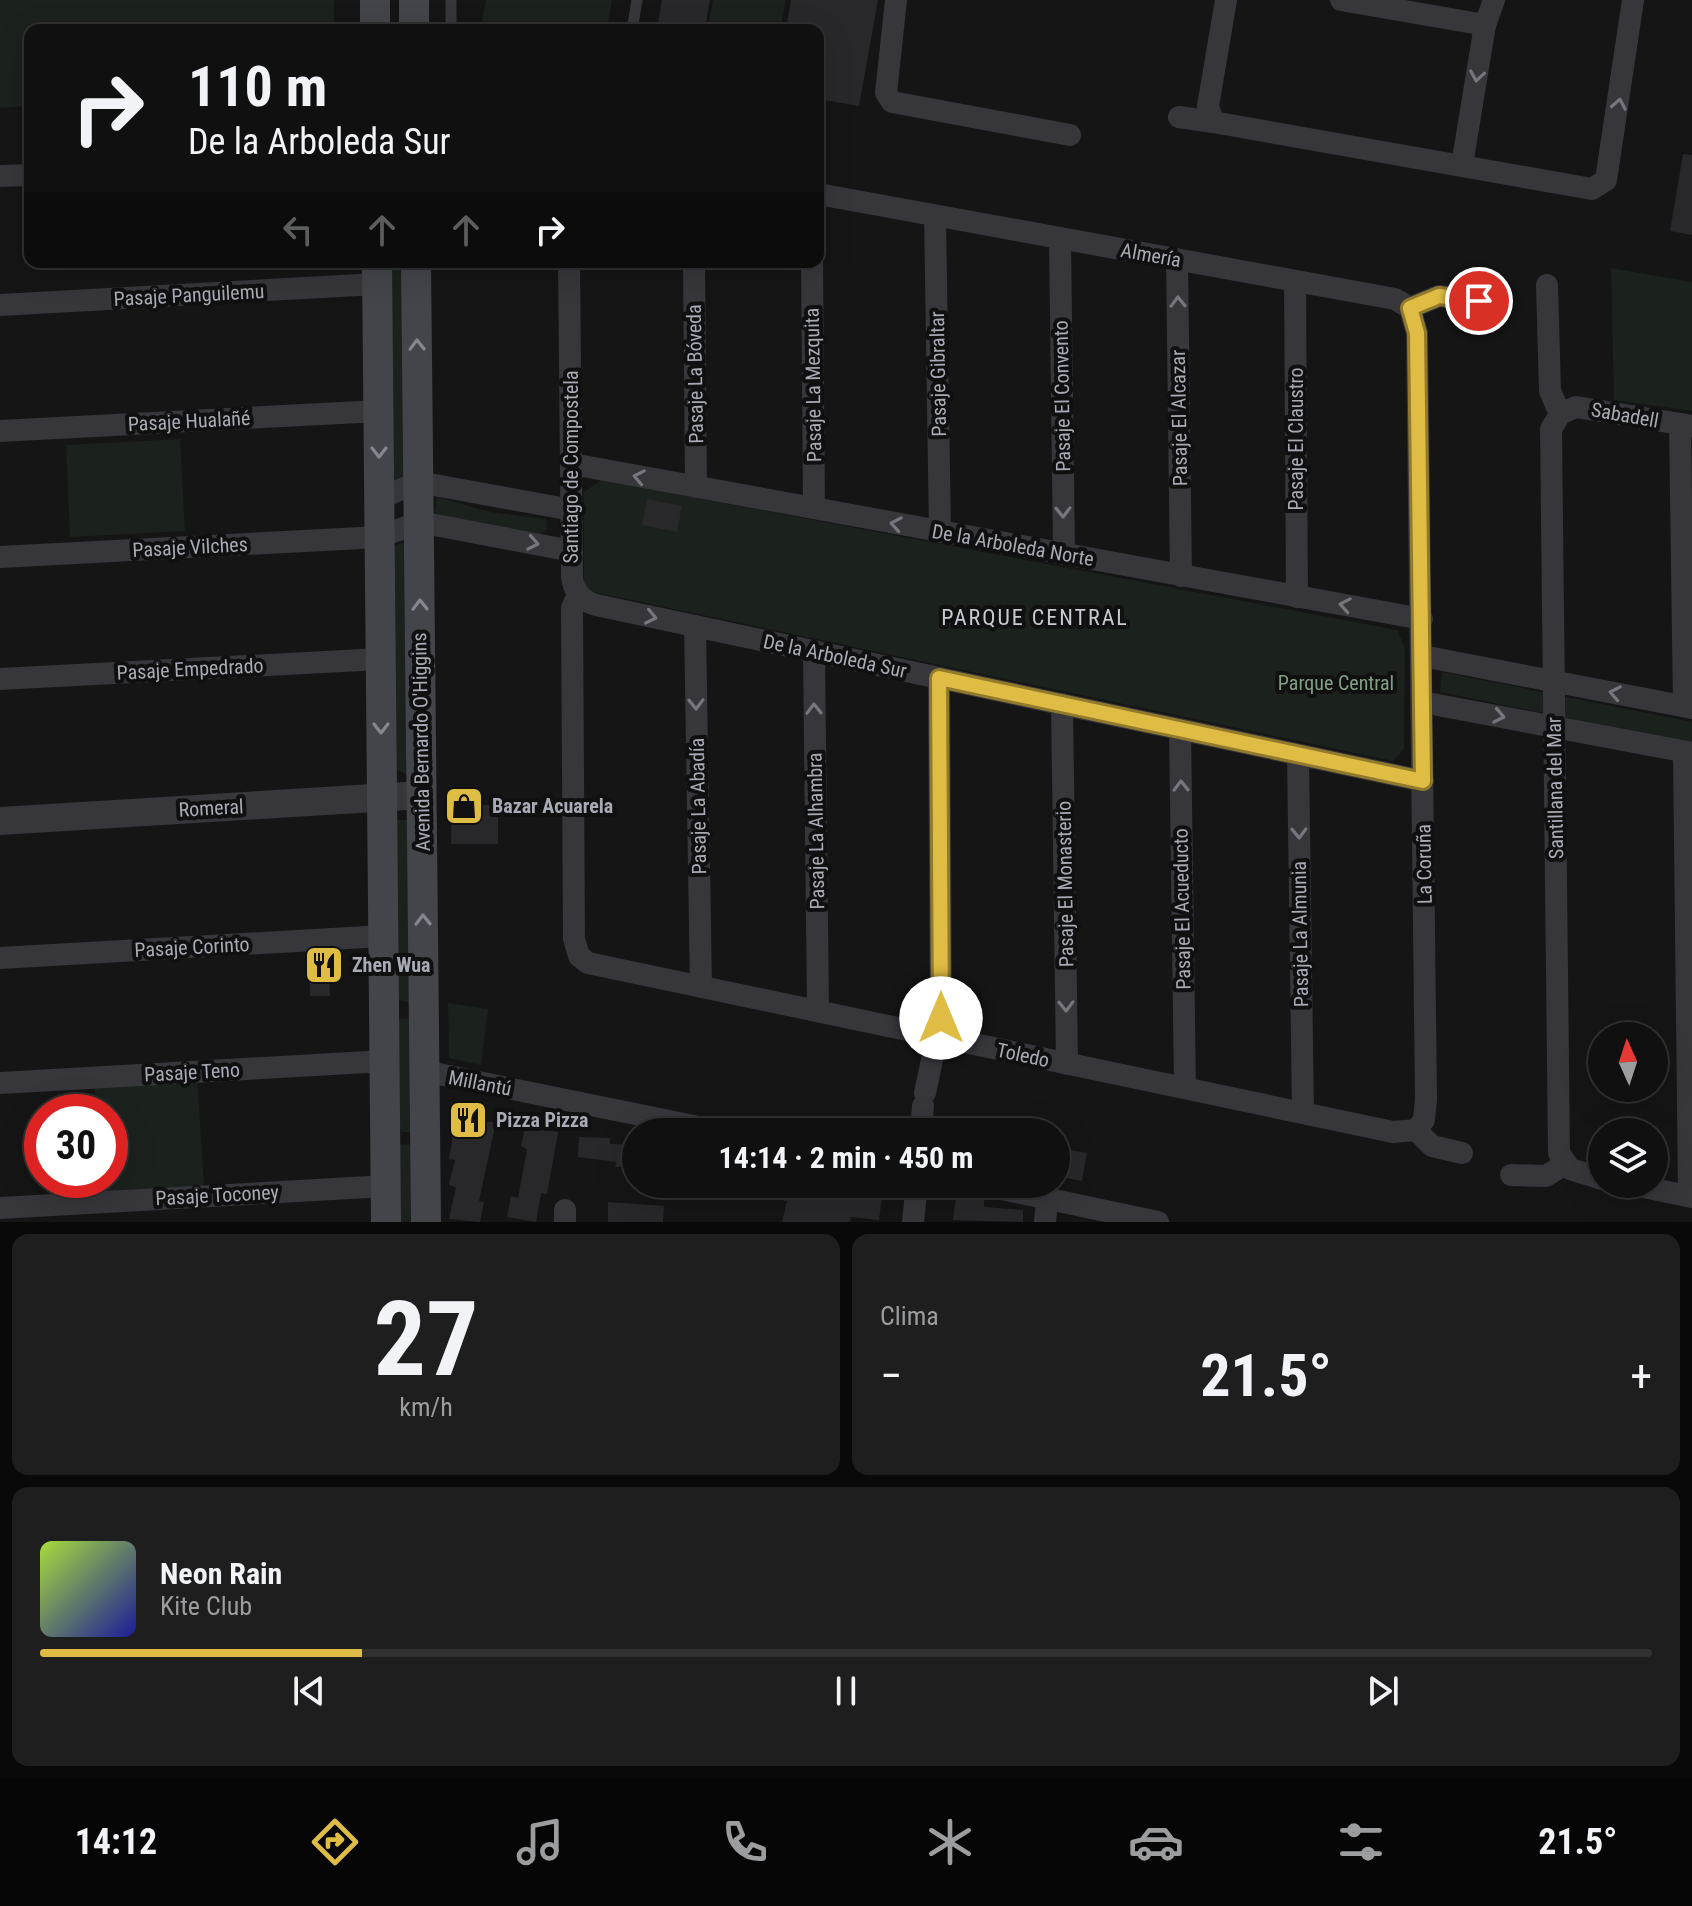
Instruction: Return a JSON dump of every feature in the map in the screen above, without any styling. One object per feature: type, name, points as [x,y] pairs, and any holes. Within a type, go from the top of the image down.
[{"type":"main road","points":[[375,0],[375,24]]},
{"type":"main road","points":[[414,0],[414,24]]},
{"type":"main road","name":"Avenida Bernardo O'Higgins","points":[[416,268],[426,1222]]},
{"type":"main road","name":"Avenida Bernardo O'Higgins","points":[[377,273],[386,1222]]},
{"type":"main road","points":[[384,1004],[402,1008],[424,1024]]},
{"type":"main road","points":[[386,1133],[406,1140],[425,1135]]},
{"type":"street","points":[[896,0],[886,93],[892,102],[1070,135]]},
{"type":"street","points":[[1213,122],[1208,106],[1226,0]]},
{"type":"street","points":[[1341,0],[1398,5],[1485,25]]},
{"type":"street","points":[[1462,165],[1485,25],[1494,0]]},
{"type":"street","points":[[1179,117],[1592,189],[1606,180],[1631,32],[1628,6]]},
{"type":"street","points":[[0,176],[24,175]]},
{"type":"street","name":"Almería","points":[[824,195],[1395,299],[1410,308]]},
{"type":"street","name":"Pasaje Gibraltar","points":[[935,216],[940,532]]},
{"type":"street","name":"Pasaje El Convento","points":[[1060,239],[1064,554]]},
{"type":"street","name":"Pasaje El Alcazar","points":[[1177,260],[1181,576]]},
{"type":"street","name":"Santiago de Compostela","points":[[569,268],[572,583],[578,594],[572,614],[574,939],[579,956]]},
{"type":"street","name":"Pasaje La Bóveda","points":[[694,268],[696,487]]},
{"type":"street","name":"Pasaje La Mezquita","points":[[812,268],[814,508]]},
{"type":"street","name":"Pasaje Panguilemu","points":[[0,305],[377,273]]},
{"type":"street","name":"Pasaje El Claustro","points":[[1295,281],[1297,597]]},
{"type":"street","points":[[1547,285],[1550,391],[1560,414]]},
{"type":"street","points":[[1410,308],[1439,296],[1479,301]]},
{"type":"street","name":"La Coruña","points":[[1410,308],[1417,333],[1426,1110],[1424,1120],[1416,1130]]},
{"type":"street","name":"Sabadell","points":[[1560,414],[1584,408],[1686,425]]},
{"type":"street","name":"Pasaje Hualañé","points":[[0,431],[379,411]]},
{"type":"street","name":"Santillana del Mar","points":[[1560,414],[1551,429],[1559,1146],[1565,1164]]},
{"type":"street","points":[[1422,656],[1688,707],[1686,425]]},
{"type":"street","name":"De la Arboleda Norte","points":[[572,464],[1422,619]]},
{"type":"street","points":[[379,499],[418,482],[572,500],[603,470]]},
{"type":"street","points":[[380,537],[419,522],[572,551]]},
{"type":"street","name":"Pasaje Vilches","points":[[0,557],[380,537]]},
{"type":"street","name":"De la Arboleda Sur","points":[[578,594],[596,605],[1423,781]]},
{"type":"street","name":"Pasaje La Abadía","points":[[695,626],[701,987]]},
{"type":"street","name":"Pasaje La Alhambra","points":[[814,651],[818,1011]]},
{"type":"street","name":"Pasaje Empedrado","points":[[0,679],[381,659]]},
{"type":"street","points":[[922,1118],[941,1018],[939,678]]},
{"type":"street","points":[[1422,702],[1688,753],[1690,1197],[1668,1192]]},
{"type":"street","name":"Pasaje El Monasterio","points":[[1062,704],[1067,1064]]},
{"type":"street","name":"Pasaje El Acueducto","points":[[1180,729],[1185,1088]]},
{"type":"street","name":"Pasaje La Almunia","points":[[1298,755],[1303,1113]]},
{"type":"street","name":"Romeral","points":[[0,821],[422,795]]},
{"type":"street","name":"Pasaje Corinto","points":[[0,958],[383,936]]},
{"type":"street","name":"Toledo","points":[[579,956],[594,965],[1393,1132],[1416,1130],[1432,1146],[1462,1153]]},
{"type":"street","name":"Pasaje Teno","points":[[0,1083],[385,1061]]},
{"type":"street","name":"Millantú","points":[[424,1071],[654,1118]]},
{"type":"street","points":[[1511,1175],[1546,1176],[1565,1164],[1577,1173],[1588,1176]]},
{"type":"street","name":"Pasaje Toconey","points":[[0,1208],[386,1186]]},
{"type":"street","points":[[913,1222],[916,1198]]},
{"type":"street","points":[[1042,1198],[1158,1222]]},
{"type":"street","points":[[1045,1222],[1047,1199]]},
{"type":"lane","points":[[451,0],[451,24]]},
{"type":"lane","points":[[633,24],[637,0]]},
{"type":"green space","points":[[0,0],[334,0],[334,24],[24,24],[24,106],[0,108]]},
{"type":"green space","points":[[486,0],[612,0],[608,24],[481,24]]},
{"type":"green space","points":[[713,0],[786,0],[781,24],[708,24]]},
{"type":"green space","points":[[385,268],[405,268],[407,475],[390,487]]},
{"type":"green space","points":[[1611,268],[1692,282],[1692,411],[1614,400]]},
{"type":"green space","points":[[180,439],[185,531],[70,537],[66,445]]},
{"type":"green space","name":"Parque Central","points":[[601,480],[1397,630],[1405,648],[1404,749],[1393,761],[584,590],[584,492]]},
{"type":"green space","points":[[437,497],[490,512],[546,519],[547,529],[532,540],[434,515]]},
{"type":"green space","points":[[401,543],[410,547],[413,767],[406,774],[395,769],[389,549]]},
{"type":"green space","name":"Parque Central","points":[[1442,672],[1692,722],[1692,743],[1440,692]]},
{"type":"green space","points":[[392,820],[411,820],[417,1004],[395,999]]},
{"type":"green space","points":[[448,1003],[488,1009],[481,1065],[449,1058]]},
{"type":"green space","points":[[393,1020],[414,1020],[413,1132],[402,1132],[397,1124]]},
{"type":"green space","points":[[197,1074],[204,1187],[128,1192],[128,1094],[95,1094],[94,1083]]},
{"type":"green space","points":[[397,1144],[415,1145],[415,1222],[399,1222]]},
{"type":"building","points":[[662,0],[710,0],[706,24],[658,24]]},
{"type":"building","points":[[791,0],[878,0],[859,106],[824,100],[824,24],[787,24]]},
{"type":"building","points":[[1683,154],[1692,155],[1692,235],[1670,231]]},
{"type":"building","points":[[647,499],[682,506],[677,532],[642,525]]},
{"type":"building","points":[[452,805],[498,805],[498,844],[451,844]]},
{"type":"building","points":[[309,954],[328,954],[330,996],[310,996]]},
{"type":"building","points":[[458,1105],[483,1111],[480,1122],[496,1122],[479,1201],[484,1202],[480,1222],[449,1219],[456,1187],[449,1185],[455,1160],[449,1159]]},
{"type":"building","points":[[526,1123],[552,1127],[551,1131],[558,1132],[547,1194],[541,1193],[536,1222],[507,1217],[511,1196],[518,1198],[527,1149],[521,1146]]},
{"type":"building","points":[[579,1137],[610,1138],[610,1144],[622,1144],[622,1167],[615,1167],[616,1162],[578,1157]]},
{"type":"building","points":[[1070,1150],[1087,1153],[1082,1181],[1070,1179]]},
{"type":"building","points":[[769,1198],[882,1198],[879,1220],[851,1217],[850,1222],[782,1222],[787,1201]]},
{"type":"building","points":[[956,1198],[984,1200],[984,1207],[1023,1210],[1023,1222],[953,1220]]},
{"type":"building","points":[[608,1202],[664,1206],[663,1222],[608,1222]]},
{"type":"place","name":"Bazar Acuarela","points":[[464,806]]},
{"type":"place","name":"Zhen Wua","points":[[324,965]]},
{"type":"place","name":"Pizza Pizza","points":[[468,1120]]},
{"type":"district","name":"PARQUE CENTRAL","points":[[1035,617]]},
{"type":"route","points":[[941,1018],[939,678],[1423,781],[1417,333],[1410,308],[1427,299],[1447,295],[1479,301]]}]
